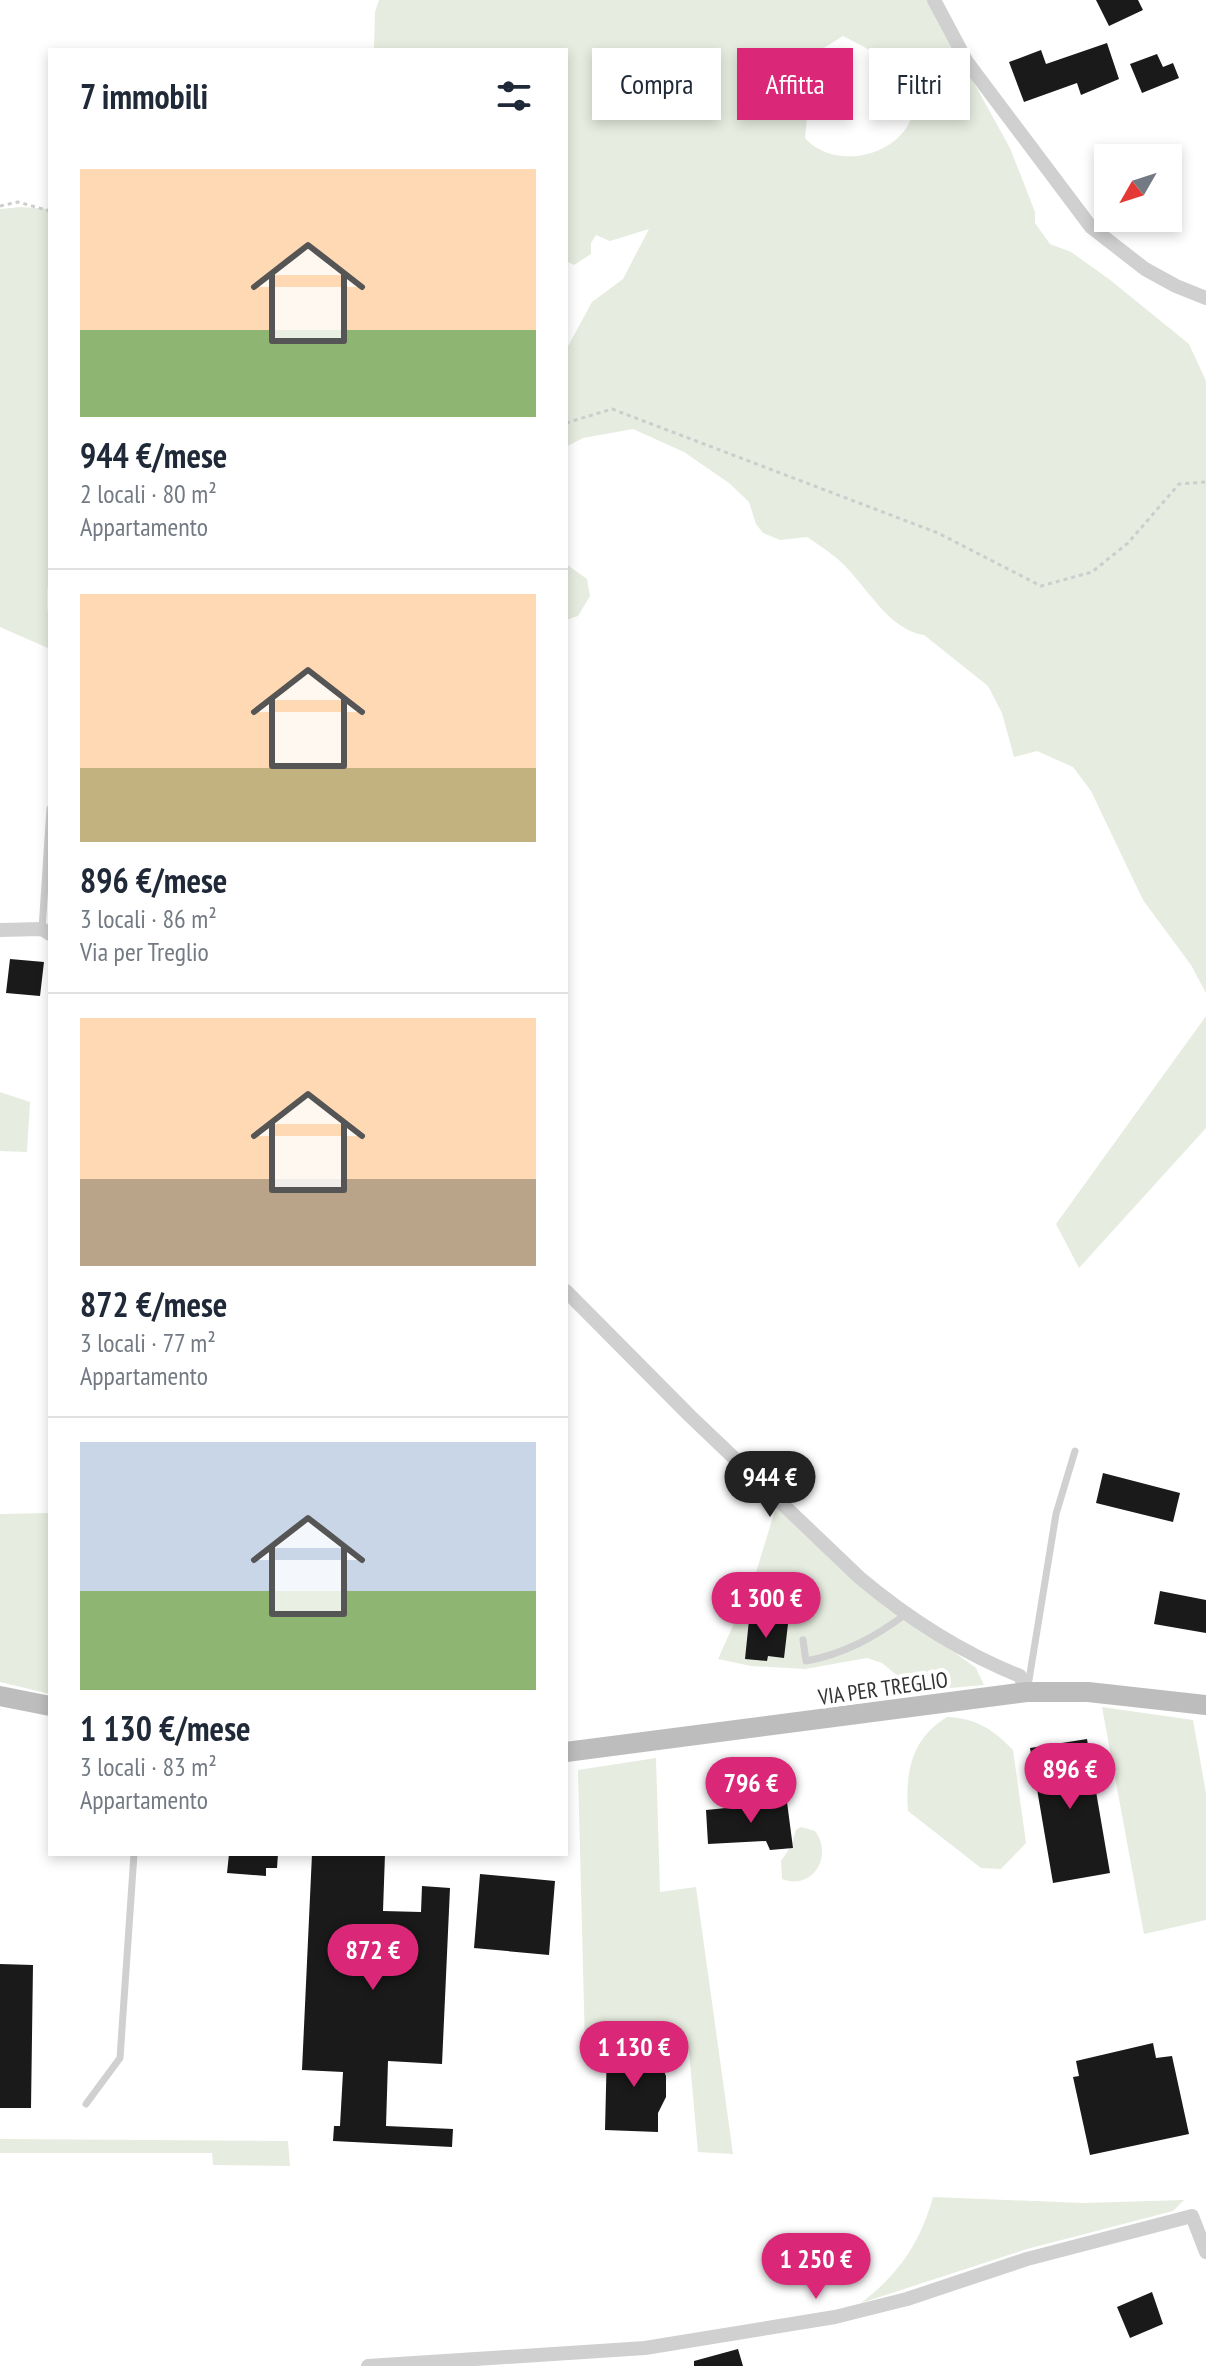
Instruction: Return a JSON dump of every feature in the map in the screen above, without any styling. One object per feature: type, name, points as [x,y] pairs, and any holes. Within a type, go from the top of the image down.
[{"type":"main road","name":"VIA PER TREGLIO","points":[[568,1752],[1027,1692],[1088,1692],[1206,1705]]},
{"type":"main road","points":[[0,1696],[48,1706]]},
{"type":"street","points":[[934,0],[967,62],[1091,227],[1109,243],[1176,286],[1206,298]]},
{"type":"street","points":[[0,930],[46,932]]},
{"type":"street","points":[[568,1293],[860,1578],[957,1648],[1020,1676],[1027,1692]]},
{"type":"street","points":[[368,2366],[645,2348],[804,2323],[907,2299],[1027,2259],[1199,2214],[1206,2252]]},
{"type":"lane","points":[[46,932],[48,870]]},
{"type":"lane","points":[[1027,1692],[1056,1514],[1075,1451]]},
{"type":"lane","points":[[803,1640],[806,1661],[833,1656],[880,1633],[906,1614]]},
{"type":"lane","points":[[86,2104],[120,2058],[134,1856]]},
{"type":"path","points":[[0,206],[18,202],[48,210]]},
{"type":"path","points":[[568,422],[612,409],[938,533],[1041,586],[1092,572],[1128,543],[1179,484],[1206,482]]},
{"type":"shaded area","points":[[379,0],[928,0],[955,48],[869,50],[843,36],[824,48],[737,48],[737,120],[807,120],[805,138],[817,148],[831,154],[862,155],[892,143],[910,120],[970,120],[970,76],[1010,148],[1035,212],[1035,223],[1050,244],[1071,252],[1109,279],[1189,344],[1206,381],[1206,993],[1191,965],[1143,900],[1091,791],[1073,767],[1037,751],[1014,757],[1002,713],[988,686],[924,635],[911,631],[889,616],[843,564],[816,543],[807,537],[780,540],[763,533],[756,524],[749,502],[729,483],[684,452],[633,429],[583,438],[568,446],[568,346],[592,302],[623,279],[649,229],[610,241],[596,235],[591,243],[591,254],[574,265],[568,262],[568,48],[374,48],[375,12]]},
{"type":"shaded area","points":[[0,209],[48,209],[48,648],[0,627]]},
{"type":"shaded area","points":[[568,565],[587,579],[590,596],[578,616],[568,619]]},
{"type":"shaded area","points":[[1206,1016],[1206,1128],[1079,1268],[1056,1224]]},
{"type":"shaded area","points":[[0,1092],[30,1102],[27,1152],[0,1151]]},
{"type":"shaded area","points":[[776,1507],[847,1572],[976,1668],[984,1685],[916,1691],[882,1663],[867,1658],[805,1669],[751,1666],[718,1659],[754,1579]]},
{"type":"shaded area","points":[[48,1513],[48,1694],[0,1682],[0,1514]]},
{"type":"shaded area","points":[[1102,1707],[1193,1720],[1206,1793],[1206,1920],[1144,1934]]},
{"type":"shaded area","points":[[947,1717],[984,1726],[1013,1750],[1026,1843],[1001,1869],[981,1868],[908,1811],[908,1783],[913,1757],[926,1735]]},
{"type":"shaded area","points":[[656,1758],[660,1892],[696,1887],[733,2154],[698,2152],[688,2040],[598,2033],[585,2046],[578,1770]]},
{"type":"shaded area","points":[[801,1827],[815,1831],[820,1841],[821,1860],[811,1876],[793,1881],[782,1879],[781,1861],[791,1846],[796,1830]]},
{"type":"shaded area","points":[[0,2139],[288,2141],[290,2166],[213,2165],[212,2153],[0,2153]]},
{"type":"shaded area","points":[[933,2197],[1083,2203],[1184,2200],[1173,2211],[1027,2249],[861,2303],[897,2269],[915,2243]]},
{"type":"building","points":[[1096,0],[1138,0],[1143,10],[1109,26]]},
{"type":"building","points":[[1107,43],[1119,79],[1081,95],[1077,83],[1024,102],[1009,62],[1041,50],[1046,64]]},
{"type":"building","points":[[1157,54],[1163,67],[1173,63],[1179,78],[1142,93],[1130,64]]},
{"type":"building","points":[[10,959],[44,962],[40,996],[6,993]]},
{"type":"building","points":[[1103,1473],[1180,1493],[1173,1522],[1096,1503]]},
{"type":"building","points":[[1160,1591],[1206,1600],[1206,1633],[1154,1624]]},
{"type":"building","points":[[749,1620],[788,1624],[784,1658],[768,1656],[767,1661],[745,1659]]},
{"type":"building","points":[[1087,1739],[1110,1873],[1053,1883],[1030,1748]]},
{"type":"building","points":[[787,1802],[793,1848],[770,1850],[766,1841],[708,1844],[706,1810]]},
{"type":"building","points":[[229,1856],[278,1856],[277,1868],[266,1868],[266,1876],[227,1873]]},
{"type":"building","points":[[312,1856],[385,1856],[383,1911],[421,1912],[422,1886],[450,1888],[442,2064],[388,2061],[386,2126],[453,2129],[452,2147],[333,2141],[334,2126],[340,2126],[343,2072],[302,2070]]},
{"type":"building","points":[[480,1874],[555,1881],[549,1955],[474,1948]]},
{"type":"building","points":[[0,1964],[33,1965],[31,2108],[0,2108]]},
{"type":"building","points":[[1153,2043],[1156,2058],[1172,2056],[1189,2134],[1090,2155],[1073,2077],[1079,2076],[1076,2061]]},
{"type":"building","points":[[607,2047],[660,2049],[660,2062],[666,2076],[666,2097],[658,2113],[658,2132],[605,2130]]},
{"type":"building","points":[[1152,2292],[1163,2324],[1130,2338],[1117,2307]]},
{"type":"building","points":[[738,2349],[743,2366],[694,2366],[694,2361]]}]
